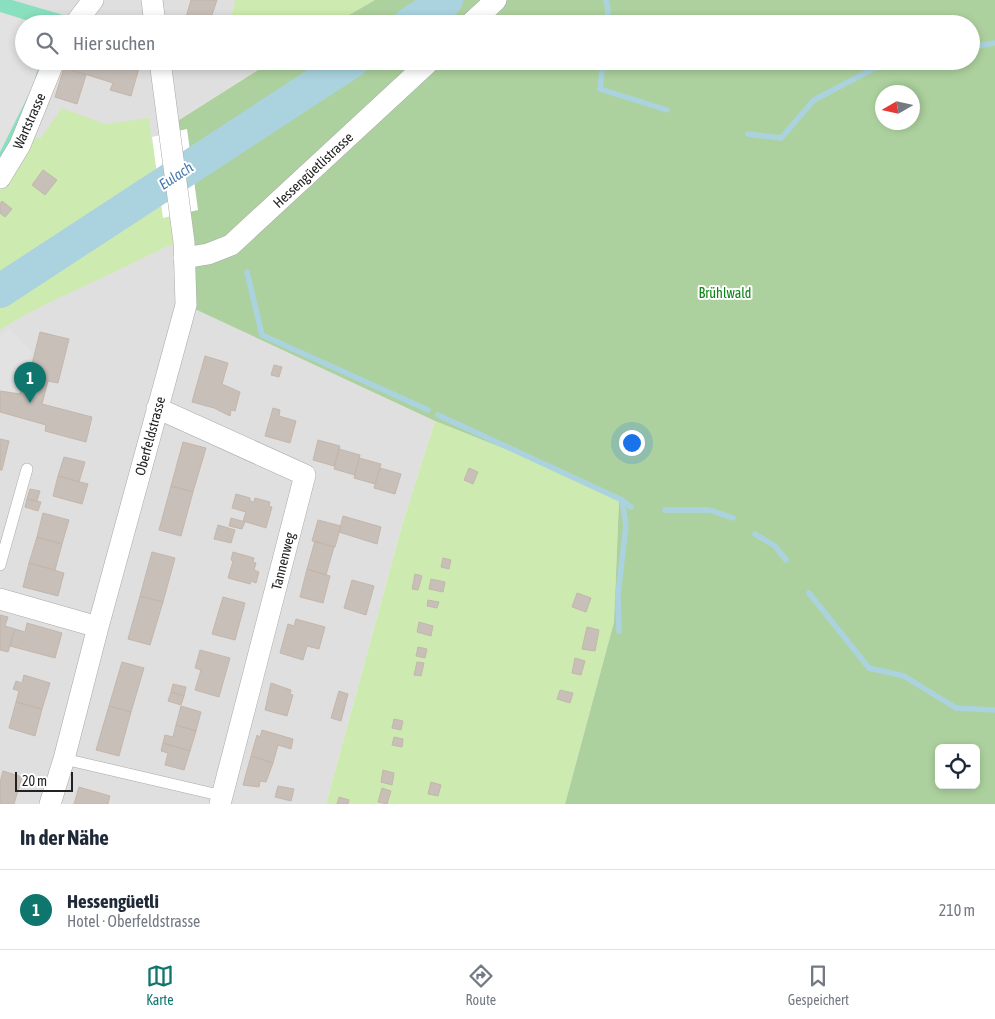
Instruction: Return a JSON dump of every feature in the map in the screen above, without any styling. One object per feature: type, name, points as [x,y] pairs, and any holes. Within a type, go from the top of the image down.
[{"type":"street","points":[[82,15],[93,0]]},
{"type":"street","points":[[152,0],[154,15]]},
{"type":"street","points":[[480,15],[496,0]]},
{"type":"street","name":"Wartstrasse","points":[[0,178],[20,145],[50,70]]},
{"type":"street","name":"Oberfeldstrasse","points":[[50,804],[64,760],[98,627],[186,306],[180,213],[161,70]]},
{"type":"street","name":"Hessengüetlistrasse","points":[[184,258],[208,254],[231,245],[420,70]]},
{"type":"street","name":"Tannenweg","points":[[157,408],[305,475],[221,800]]},
{"type":"street","points":[[0,599],[98,627]]},
{"type":"lane","points":[[0,565],[27,469]]},
{"type":"lane","points":[[64,760],[221,800]]},
{"type":"shaded area","points":[[0,0],[235,0],[231,15],[15,15],[15,70],[258,70],[180,119],[186,305],[435,421],[403,522],[326,804],[0,804]]},
{"type":"shaded area","points":[[0,12],[15,17],[15,70],[37,70],[33,86],[0,152]]},
{"type":"shaded area","points":[[10,328],[32,352],[20,393],[0,390],[0,335]]},
{"type":"green space","points":[[0,0],[12,0],[63,15],[15,15],[15,70],[50,70],[0,178]]},
{"type":"green space","points":[[235,0],[375,0],[349,15],[231,15]]},
{"type":"green space","name":"Brühlwald","points":[[375,0],[995,0],[995,804],[565,804],[614,622],[619,499],[530,459],[435,421],[186,305],[170,141],[179,120],[258,70],[980,70],[980,15],[349,15]]},
{"type":"green space","points":[[62,108],[105,124],[149,118],[152,143],[170,141],[184,242],[163,248],[64,295],[0,330],[0,187],[32,135],[40,139]]},
{"type":"green space","points":[[435,421],[530,459],[619,499],[614,622],[565,804],[326,804],[403,522]]},
{"type":"pier","points":[[187,129],[198,210],[163,218],[152,137]]},
{"type":"building","points":[[191,0],[217,0],[212,15],[187,15]]},
{"type":"building","points":[[63,70],[86,75],[77,104],[55,97]]},
{"type":"building","points":[[72,70],[138,70],[131,96],[110,90],[113,83]]},
{"type":"building","points":[[43,170],[57,180],[45,195],[32,185]]},
{"type":"building","points":[[2,201],[12,209],[5,217],[0,213]]},
{"type":"building","points":[[40,332],[69,339],[58,383],[48,381],[42,404],[92,417],[86,442],[45,431],[46,425],[0,412],[0,391],[20,394],[27,367],[31,368]]},
{"type":"building","points":[[205,356],[228,363],[222,384],[240,392],[235,411],[231,410],[230,416],[214,408],[192,402]]},
{"type":"building","points":[[274,365],[282,367],[279,377],[271,375]]},
{"type":"building","points":[[273,408],[280,410],[279,416],[296,421],[290,443],[265,436]]},
{"type":"building","points":[[0,439],[9,441],[2,470],[0,470]]},
{"type":"building","points":[[318,440],[340,446],[334,466],[313,460]]},
{"type":"building","points":[[183,442],[206,448],[193,492],[171,486]]},
{"type":"building","points":[[339,449],[360,455],[355,475],[334,469]]},
{"type":"building","points":[[64,457],[85,462],[79,482],[58,476]]},
{"type":"building","points":[[359,458],[381,464],[375,484],[354,478]]},
{"type":"building","points":[[380,468],[401,474],[395,494],[374,488]]},
{"type":"building","points":[[469,468],[478,472],[473,484],[464,480]]},
{"type":"building","points":[[58,476],[88,484],[82,504],[53,496]]},
{"type":"building","points":[[171,486],[193,492],[181,536],[159,530]]},
{"type":"building","points":[[30,489],[40,491],[37,501],[27,499]]},
{"type":"building","points":[[236,494],[250,498],[250,501],[254,502],[255,498],[270,502],[269,506],[272,507],[266,528],[243,521],[246,512],[232,508]]},
{"type":"building","points":[[27,499],[41,502],[38,511],[25,507]]},
{"type":"building","points":[[43,513],[69,520],[62,544],[37,537]]},
{"type":"building","points":[[343,516],[381,527],[377,544],[339,532]]},
{"type":"building","points":[[231,518],[245,522],[242,529],[229,526]]},
{"type":"building","points":[[318,520],[341,526],[335,547],[312,541]]},
{"type":"building","points":[[218,525],[235,530],[231,543],[214,539]]},
{"type":"building","points":[[37,537],[62,544],[55,570],[29,563]]},
{"type":"building","points":[[315,541],[334,547],[326,575],[307,569]]},
{"type":"building","points":[[152,552],[175,558],[163,602],[140,596]]},
{"type":"building","points":[[233,552],[254,558],[253,562],[256,563],[254,570],[259,572],[256,583],[251,581],[250,584],[228,578],[233,561],[231,560]]},
{"type":"building","points":[[443,558],[451,560],[449,569],[441,567]]},
{"type":"building","points":[[29,563],[64,573],[58,596],[23,587]]},
{"type":"building","points":[[307,569],[330,576],[323,603],[300,597]]},
{"type":"building","points":[[415,574],[422,576],[418,590],[412,589]]},
{"type":"building","points":[[431,579],[445,582],[443,592],[429,589]]},
{"type":"building","points":[[352,580],[374,586],[366,615],[344,608]]},
{"type":"building","points":[[577,593],[591,598],[586,612],[572,607]]},
{"type":"building","points":[[140,596],[163,602],[150,645],[128,639]]},
{"type":"building","points":[[223,597],[245,603],[235,640],[212,634]]},
{"type":"building","points":[[428,600],[439,602],[437,608],[427,606]]},
{"type":"building","points":[[0,615],[8,617],[5,626],[15,629],[8,652],[0,650]]},
{"type":"building","points":[[296,619],[325,627],[319,649],[307,646],[303,660],[280,653],[288,624],[294,626]]},
{"type":"building","points":[[419,622],[433,626],[431,636],[417,632]]},
{"type":"building","points":[[27,623],[62,633],[55,658],[10,646],[15,629],[25,632]]},
{"type":"building","points":[[587,627],[599,630],[595,651],[582,649]]},
{"type":"building","points":[[418,647],[427,649],[425,658],[416,656]]},
{"type":"building","points":[[200,650],[230,658],[219,697],[195,690],[201,670],[195,668]]},
{"type":"building","points":[[575,658],[585,661],[581,675],[572,673]]},
{"type":"building","points":[[122,662],[144,668],[131,712],[109,706]]},
{"type":"building","points":[[417,662],[424,663],[421,676],[414,675]]},
{"type":"building","points":[[24,675],[50,683],[42,709],[16,702],[19,691],[13,689],[16,681],[22,683]]},
{"type":"building","points":[[271,683],[291,690],[290,694],[293,695],[287,716],[265,710]]},
{"type":"building","points":[[173,684],[186,687],[184,696],[171,692]]},
{"type":"building","points":[[560,690],[573,693],[570,703],[557,699]]},
{"type":"building","points":[[339,691],[348,694],[341,721],[331,718]]},
{"type":"building","points":[[171,692],[184,696],[181,705],[168,701]]},
{"type":"building","points":[[16,702],[42,709],[35,736],[9,728]]},
{"type":"building","points":[[109,706],[131,712],[119,756],[96,750]]},
{"type":"building","points":[[181,706],[201,712],[196,731],[176,725]]},
{"type":"building","points":[[394,719],[403,721],[401,730],[392,728]]},
{"type":"building","points":[[176,725],[196,731],[190,751],[163,743],[165,735],[173,737]]},
{"type":"building","points":[[262,730],[293,739],[291,749],[278,745],[273,763],[251,756],[257,735],[260,737]]},
{"type":"building","points":[[394,737],[403,739],[402,747],[392,745]]},
{"type":"building","points":[[163,743],[190,751],[184,770],[165,765],[168,753],[161,751]]},
{"type":"building","points":[[251,756],[273,763],[266,782],[260,781],[259,787],[243,785]]},
{"type":"building","points":[[383,770],[394,773],[392,785],[381,782]]},
{"type":"building","points":[[3,771],[22,777],[14,804],[0,804],[0,782]]},
{"type":"building","points":[[431,782],[441,785],[438,796],[428,794]]},
{"type":"building","points":[[278,786],[294,789],[291,801],[275,797]]},
{"type":"building","points":[[79,787],[110,796],[108,804],[74,804]]},
{"type":"building","points":[[382,788],[391,791],[387,804],[378,802]]},
{"type":"building","points":[[339,797],[349,800],[348,804],[337,804]]},
{"type":"waterway","name":"Eulach","points":[[424,15],[446,0]]},
{"type":"waterway","points":[[606,0],[608,15]]},
{"type":"waterway","points":[[980,46],[995,43]]},
{"type":"waterway","name":"Eulach","points":[[0,291],[338,70]]},
{"type":"waterway","points":[[602,70],[600,89],[667,110]]},
{"type":"waterway","points":[[748,134],[781,138],[814,100],[871,70]]},
{"type":"waterway","points":[[148,179],[148,194]]},
{"type":"waterway","points":[[247,272],[262,335],[428,410]]},
{"type":"waterway","points":[[438,415],[622,500],[626,525],[618,594],[619,631]]},
{"type":"waterway","points":[[622,500],[631,507]]},
{"type":"waterway","points":[[665,510],[709,510],[733,518]]},
{"type":"waterway","points":[[755,534],[775,546],[786,560]]},
{"type":"waterway","points":[[809,593],[869,668],[904,676],[956,708],[995,710]]},
{"type":"place","name":"Hessengüetli","points":[[30,403]]}]
